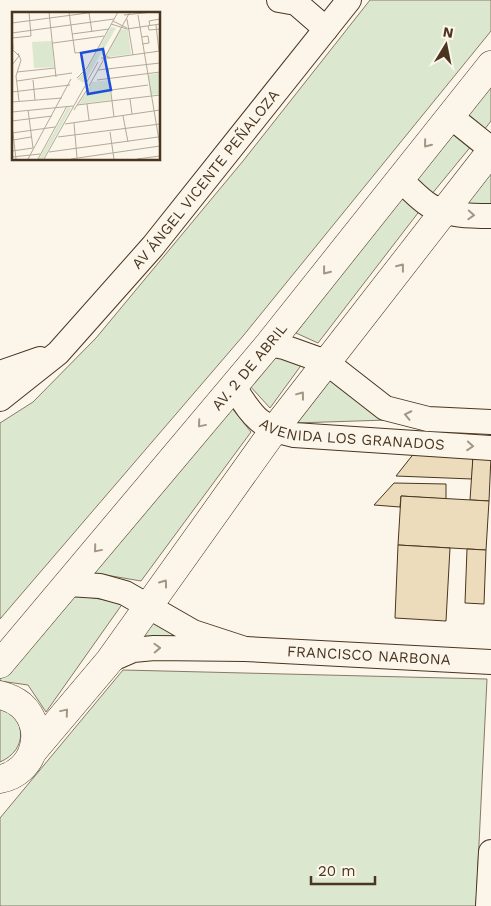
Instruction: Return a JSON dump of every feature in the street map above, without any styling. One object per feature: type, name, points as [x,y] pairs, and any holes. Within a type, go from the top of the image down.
[{"type":"main road","name":"AV. 2 DE ABRIL","points":[[0,664],[269,344],[491,65]]},
{"type":"main road","points":[[2,780],[24,767],[34,750],[110,660],[274,430],[491,150]]},
{"type":"main road","points":[[0,695],[22,705],[29,714],[36,738],[34,750]]},
{"type":"street","points":[[279,0],[296,3],[326,29]]},
{"type":"street","name":"AV ÁNGEL VICENTE PEÑALOZA","points":[[0,399],[58,353],[153,246],[349,0]]},
{"type":"street","points":[[450,116],[491,150]]},
{"type":"street","points":[[399,179],[429,205],[444,211],[468,216],[491,216]]},
{"type":"street","name":"AVENIDA LOS GRANADOS","points":[[269,344],[284,347],[326,362],[385,408],[428,419],[491,422]]},
{"type":"street","points":[[0,374],[58,353]]},
{"type":"street","name":"AVENIDA LOS GRANADOS","points":[[233,386],[259,422],[274,430],[294,435],[491,448]]},
{"type":"street","name":"FRANCISCO NARBONA","points":[[68,584],[100,586],[125,593],[194,632],[245,649]]},
{"type":"street","name":"FRANCISCO NARBONA","points":[[110,660],[133,650],[154,648],[245,649],[491,662]]},
{"type":"street","points":[[489,905],[491,852]]},
{"type":"green space","points":[[370,0],[491,0],[491,31],[243,336],[0,619],[0,423],[33,402],[96,338],[243,161]]},
{"type":"green space","points":[[491,79],[491,121],[484,130],[462,115]]},
{"type":"green space","points":[[451,129],[472,145],[431,195],[411,179]]},
{"type":"green space","points":[[491,162],[491,204],[461,204]]},
{"type":"green space","points":[[401,193],[421,209],[318,343],[296,333]]},
{"type":"green space","points":[[276,354],[305,360],[270,408],[249,385]]},
{"type":"green space","points":[[328,377],[387,420],[295,423]]},
{"type":"green space","points":[[231,407],[251,432],[141,581],[94,573]]},
{"type":"green space","points":[[76,595],[123,603],[46,712],[28,685],[0,681],[0,675]]},
{"type":"green space","points":[[154,620],[195,638],[141,636]]},
{"type":"green space","points":[[123,670],[487,679],[476,906],[0,906],[0,818]]},
{"type":"green space","points":[[0,706],[9,711],[15,718],[21,734],[16,750],[0,762]]},
{"type":"building","points":[[415,452],[473,456],[472,479],[396,476]]},
{"type":"building","points":[[473,456],[491,456],[489,501],[470,500]]},
{"type":"building","points":[[394,483],[446,484],[446,499],[401,496],[400,507],[374,505]]},
{"type":"building","points":[[401,496],[489,501],[486,550],[398,545]]},
{"type":"building","points":[[398,545],[450,548],[446,621],[395,618]]},
{"type":"building","points":[[467,549],[486,550],[484,604],[465,603]]}]
